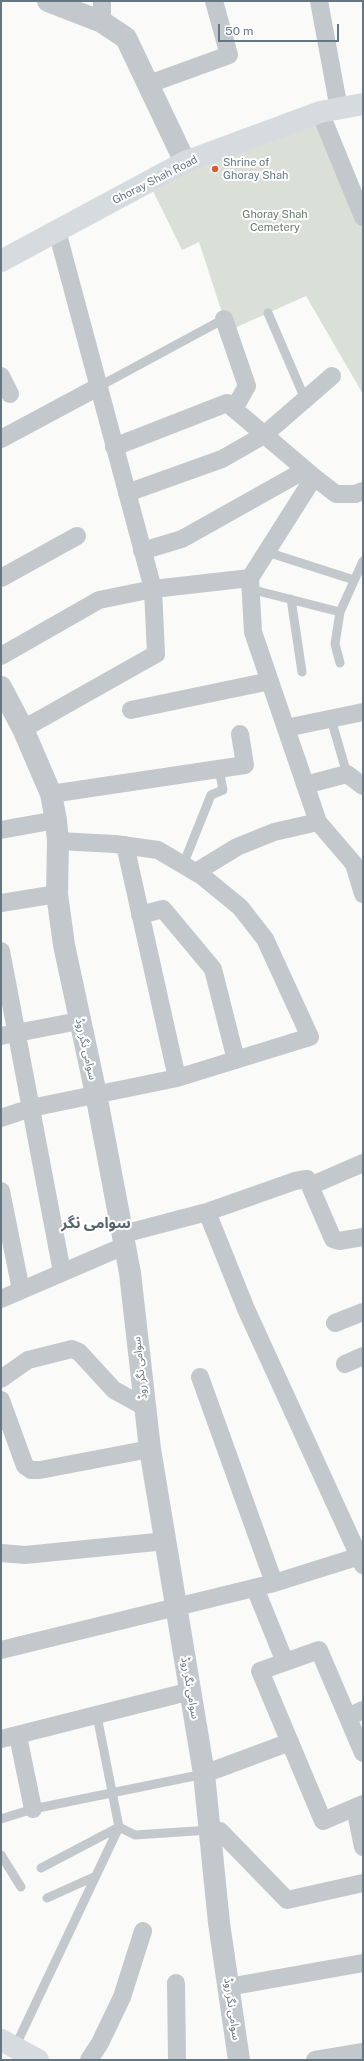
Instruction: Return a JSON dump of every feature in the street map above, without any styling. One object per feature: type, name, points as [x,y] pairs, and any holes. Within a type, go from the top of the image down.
[{"type":"main road","name":"Ghoray Shah Road","points":[[1,261],[185,162],[330,111],[363,104]]},
{"type":"main road","points":[[8,2044],[38,2060]]},
{"type":"street","points":[[48,1],[102,11],[126,38],[185,162]]},
{"type":"street","points":[[149,84],[229,55],[214,1]]},
{"type":"street","points":[[319,1],[330,111],[363,216]]},
{"type":"street","points":[[23,729],[156,654],[153,589],[56,231]]},
{"type":"street","points":[[224,319],[247,386],[234,409]]},
{"type":"street","points":[[1,376],[6,396]]},
{"type":"street","points":[[127,493],[222,459],[264,435],[332,376]]},
{"type":"street","points":[[1,439],[98,387]]},
{"type":"street","points":[[114,447],[227,403],[310,474],[336,494],[355,494],[363,491]]},
{"type":"street","points":[[142,551],[182,539],[310,474]]},
{"type":"street","points":[[310,474],[250,584],[253,632],[318,822],[354,864],[363,894]]},
{"type":"street","points":[[1,578],[77,536]]},
{"type":"street","points":[[1,656],[99,600],[153,589],[250,584]]},
{"type":"street","points":[[131,710],[270,681]]},
{"type":"street","name":"سوامی نگر روڈ","points":[[1,688],[23,729],[51,794],[56,820],[58,842],[57,894],[64,946],[96,1094],[130,1273],[150,1449],[166,1541],[175,1608],[191,1691],[204,1774],[219,1923],[239,2060]]},
{"type":"street","points":[[286,728],[363,712]]},
{"type":"street","points":[[51,794],[245,765],[240,734]]},
{"type":"street","points":[[306,785],[347,774],[363,786]]},
{"type":"street","points":[[1,830],[56,820]]},
{"type":"street","points":[[190,869],[274,832],[318,822]]},
{"type":"street","points":[[1,1118],[31,1108],[177,1078],[310,1037],[265,939],[240,907],[190,869],[158,850],[125,845],[58,842]]},
{"type":"street","points":[[125,845],[177,1078]]},
{"type":"street","points":[[1,903],[57,894]]},
{"type":"street","points":[[140,915],[163,909],[213,969],[236,1060]]},
{"type":"street","points":[[1,954],[9,1035],[31,1108],[62,1272]]},
{"type":"street","points":[[9,1035],[79,1021]]},
{"type":"street","points":[[310,1186],[363,1163]]},
{"type":"street","points":[[1,1299],[62,1272],[123,1240],[295,1181],[307,1180],[320,1213],[333,1238],[339,1241],[363,1237]]},
{"type":"street","points":[[1,1191],[21,1290]]},
{"type":"street","points":[[1,1650],[175,1608],[361,1560],[246,1309],[207,1212]]},
{"type":"street","points":[[335,1323],[363,1312]]},
{"type":"street","points":[[1,1379],[28,1360],[72,1349],[79,1352],[114,1390],[145,1406]]},
{"type":"street","points":[[345,1364],[363,1356]]},
{"type":"street","points":[[200,1377],[274,1583]]},
{"type":"street","points":[[1,1400],[26,1466],[31,1470],[40,1470],[150,1449]]},
{"type":"street","points":[[1,1553],[25,1555],[166,1541]]},
{"type":"street","points":[[254,1588],[285,1662]]},
{"type":"street","points":[[363,1753],[355,1713],[319,1650],[260,1672],[323,1821],[359,1806],[363,1847]]},
{"type":"street","points":[[33,1809],[9,1738],[191,1691]]},
{"type":"street","points":[[204,1774],[290,1742]]},
{"type":"street","points":[[210,1830],[220,1831],[286,1900],[363,1882]]},
{"type":"street","points":[[89,2060],[100,2043],[122,1997],[143,1931]]},
{"type":"street","points":[[228,1987],[363,1963]]},
{"type":"street","points":[[176,1983],[177,2060]]},
{"type":"street","points":[[315,2060],[363,2052]]},
{"type":"lane","points":[[268,313],[305,399]]},
{"type":"lane","points":[[98,387],[224,319]]},
{"type":"lane","points":[[267,552],[354,580]]},
{"type":"lane","points":[[340,663],[335,644],[340,612],[363,561]]},
{"type":"lane","points":[[250,584],[291,600],[340,612]]},
{"type":"lane","points":[[291,600],[302,672]]},
{"type":"lane","points":[[331,719],[347,774]]},
{"type":"lane","points":[[190,869],[211,795],[223,790],[219,769]]},
{"type":"lane","points":[[8,2044],[96,1876],[119,1827],[111,1793],[97,1716]]},
{"type":"lane","points":[[1,1819],[33,1809],[204,1774]]},
{"type":"lane","points":[[119,1827],[135,1835],[210,1830]]},
{"type":"lane","points":[[41,1868],[119,1827]]},
{"type":"lane","points":[[1,1855],[21,1887]]},
{"type":"lane","points":[[47,1898],[96,1876]]},
{"type":"green space","name":"Ghoray Shah Cemetery","points":[[318,119],[363,228],[363,394],[306,296],[228,331],[199,242],[182,250],[150,185]]},
{"type":"place","name":"Shrine of Ghoray Shah","points":[[215,169]]},
{"type":"district","name":"سوامی نگر","points":[[96,1223]]}]
